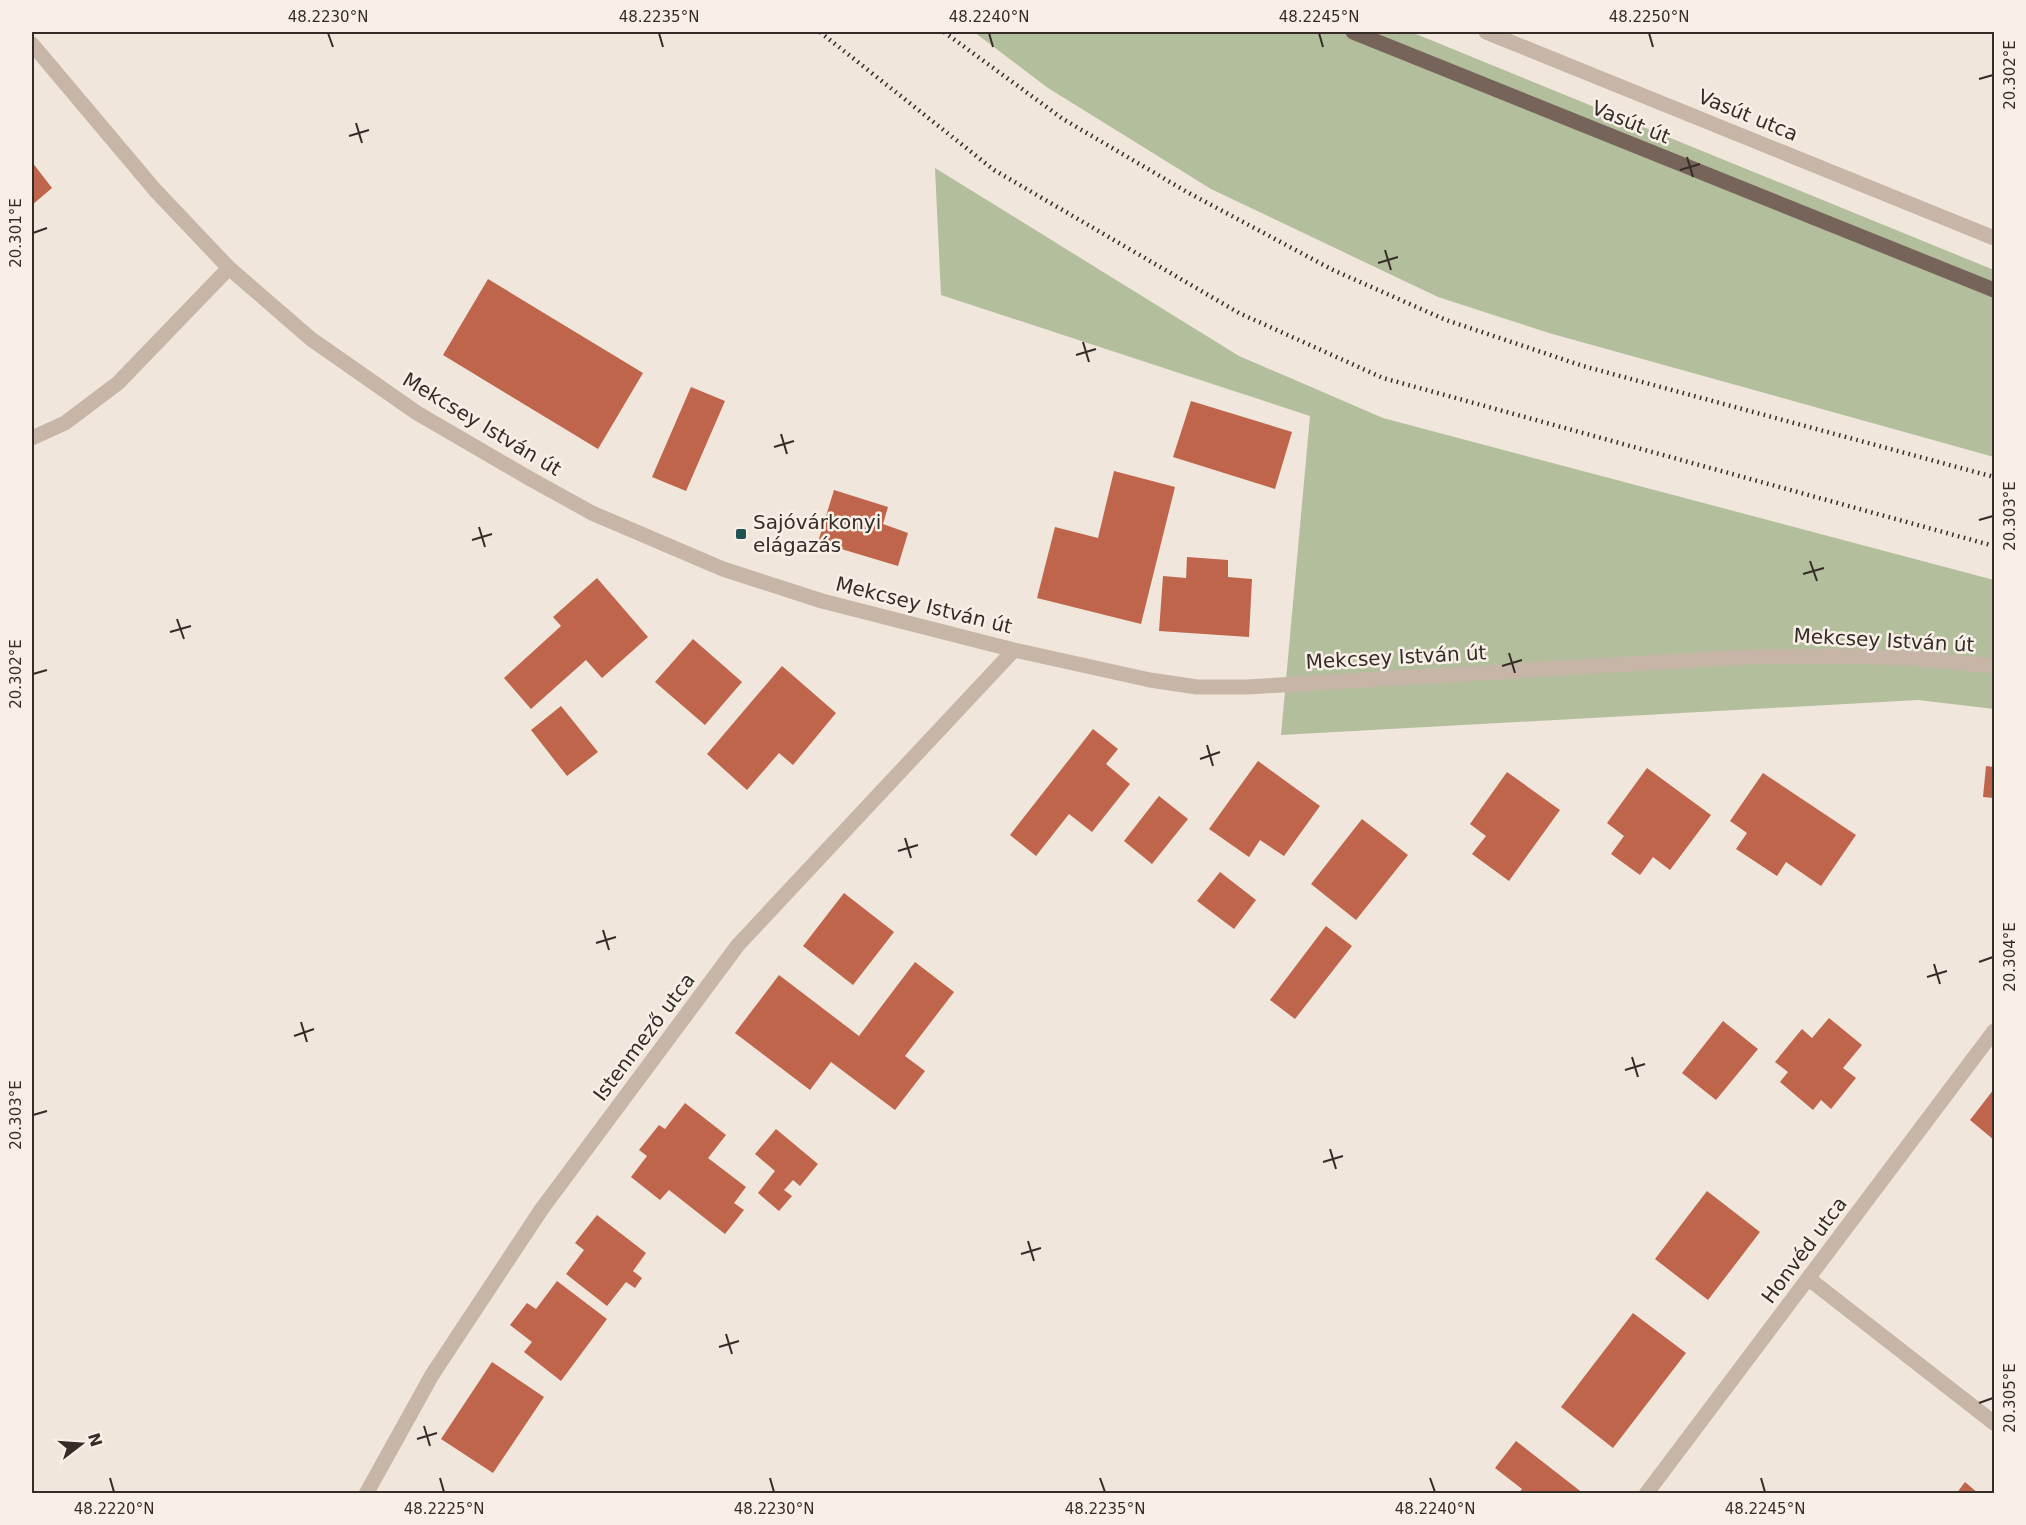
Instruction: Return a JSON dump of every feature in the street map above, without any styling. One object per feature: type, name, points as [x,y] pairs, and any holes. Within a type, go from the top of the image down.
[{"type":"main road","name":"Vasút út","points":[[1353,32],[1995,290]]},
{"type":"street","name":"Vasút utca","points":[[1486,32],[1995,238]]},
{"type":"street","name":"Mekcsey István út","points":[[32,44],[155,190],[229,268],[311,339],[417,413],[592,513],[723,569],[822,601],[1014,650],[1150,680],[1197,687],[1259,686],[1756,657],[1911,658],[1995,666]]},
{"type":"street","points":[[32,438],[65,423],[118,383],[229,268]]},
{"type":"street","name":"Istenmező utca","points":[[366,1494],[432,1375],[541,1210],[738,945],[1014,650]]},
{"type":"street","name":"Honvéd utca","points":[[1646,1494],[1995,1031]]},
{"type":"street","points":[[1809,1279],[1995,1423]]},
{"type":"green space","points":[[974,32],[1411,32],[1994,270],[1994,457],[1549,333],[1438,297],[1211,189],[1048,88]]},
{"type":"green space","points":[[935,168],[1239,356],[1383,418],[1994,580],[1994,709],[1918,700],[1281,735],[1310,416],[941,295]]},
{"type":"building","points":[[32,162],[52,188],[32,205]]},
{"type":"building","points":[[488,279],[643,373],[598,449],[443,355]]},
{"type":"building","points":[[691,387],[725,401],[686,491],[652,477]]},
{"type":"building","points":[[1191,401],[1292,432],[1275,489],[1173,457]]},
{"type":"building","points":[[1114,471],[1175,487],[1141,624],[1037,598],[1055,527],[1098,538]]},
{"type":"building","points":[[834,490],[888,507],[883,524],[908,533],[898,566],[818,542]]},
{"type":"building","points":[[1187,557],[1228,560],[1228,577],[1252,579],[1249,637],[1159,631],[1163,576],[1186,578]]},
{"type":"building","points":[[597,578],[648,637],[602,678],[586,660],[531,709],[504,678],[561,626],[553,617]]},
{"type":"building","points":[[693,639],[742,682],[705,725],[655,682]]},
{"type":"building","points":[[782,666],[836,713],[793,765],[779,753],[747,790],[707,754]]},
{"type":"building","points":[[561,706],[598,752],[567,776],[531,730]]},
{"type":"building","points":[[1093,729],[1118,749],[1106,764],[1130,784],[1092,832],[1069,814],[1036,856],[1010,835]]},
{"type":"building","points":[[1258,761],[1320,806],[1284,856],[1260,840],[1249,857],[1209,829]]},
{"type":"building","points":[[1986,766],[1994,767],[1994,798],[1983,797]]},
{"type":"building","points":[[1647,768],[1711,815],[1670,870],[1653,857],[1640,875],[1611,854],[1624,836],[1607,823]]},
{"type":"building","points":[[1507,772],[1560,810],[1509,881],[1472,854],[1486,836],[1470,824]]},
{"type":"building","points":[[1763,773],[1856,835],[1821,886],[1786,862],[1777,876],[1736,849],[1747,833],[1730,821]]},
{"type":"building","points":[[1159,796],[1188,819],[1152,864],[1124,841]]},
{"type":"building","points":[[1362,819],[1408,855],[1356,920],[1311,884]]},
{"type":"building","points":[[1220,872],[1256,900],[1234,929],[1197,901]]},
{"type":"building","points":[[844,893],[894,932],[853,985],[803,946]]},
{"type":"building","points":[[1326,926],[1352,946],[1295,1019],[1270,1000]]},
{"type":"building","points":[[915,962],[954,992],[905,1056],[925,1071],[895,1110],[831,1062],[810,1090],[735,1033],[779,975],[859,1036]]},
{"type":"building","points":[[1829,1018],[1862,1045],[1843,1068],[1856,1078],[1831,1109],[1821,1100],[1813,1110],[1780,1082],[1788,1072],[1775,1062],[1802,1029],[1812,1038]]},
{"type":"building","points":[[1723,1021],[1758,1049],[1716,1100],[1682,1073]]},
{"type":"building","points":[[1994,1089],[1994,1140],[1970,1120]]},
{"type":"building","points":[[685,1103],[726,1135],[708,1158],[746,1187],[734,1203],[744,1210],[725,1234],[669,1190],[660,1200],[631,1177],[647,1156],[639,1150],[659,1125],[665,1129]]},
{"type":"building","points":[[776,1129],[818,1164],[800,1186],[793,1180],[784,1190],[792,1196],[779,1211],[758,1193],[775,1171],[755,1154]]},
{"type":"building","points":[[1707,1191],[1760,1232],[1708,1300],[1655,1259]]},
{"type":"building","points":[[597,1215],[646,1253],[633,1271],[642,1278],[635,1288],[626,1282],[607,1306],[566,1274],[584,1250],[575,1243]]},
{"type":"building","points":[[557,1281],[607,1319],[561,1381],[524,1352],[532,1342],[510,1325],[527,1303],[536,1309]]},
{"type":"building","points":[[1633,1313],[1686,1353],[1613,1448],[1561,1407]]},
{"type":"building","points":[[492,1362],[544,1397],[493,1473],[441,1439]]},
{"type":"building","points":[[1516,1441],[1584,1494],[1518,1494],[1522,1489],[1495,1468]]},
{"type":"building","points":[[1965,1482],[1979,1494],[1956,1494]]},
{"type":"railway","points":[[820,32],[994,170],[1239,313],[1383,378],[1994,546]]},
{"type":"railway","points":[[944,32],[1063,119],[1187,192],[1333,270],[1446,320],[1583,366],[1994,477]]},
{"type":"place","name":"Sajóvárkonyi elágazás","points":[[741,534]]}]
